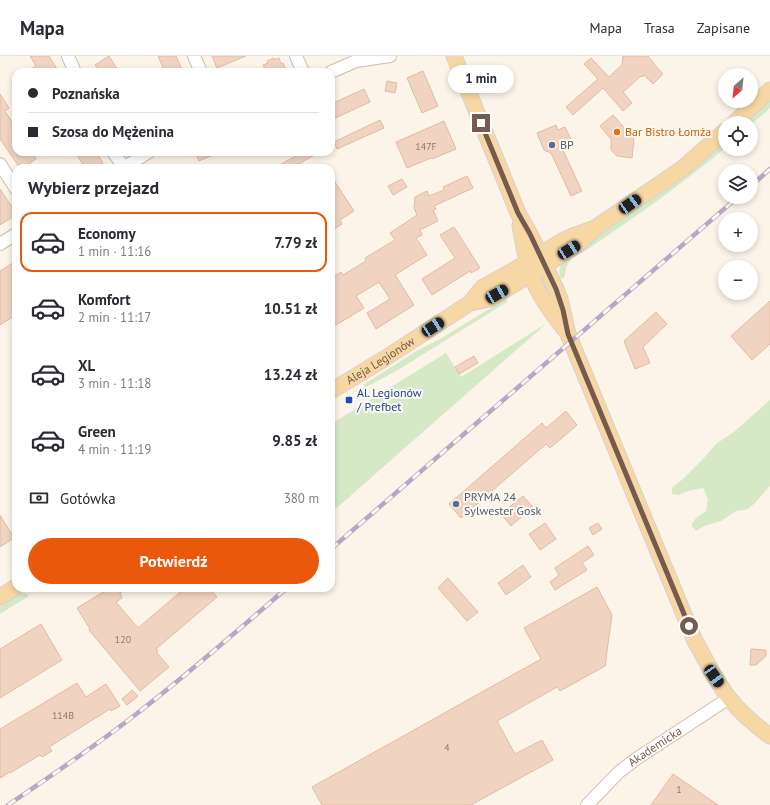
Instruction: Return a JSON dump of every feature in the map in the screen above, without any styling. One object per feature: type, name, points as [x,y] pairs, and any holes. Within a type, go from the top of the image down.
[{"type":"main road","points":[[454,56],[518,213],[522,238],[536,264],[539,293],[568,334],[695,641],[714,676],[729,698],[740,710],[770,736]]},
{"type":"main road","points":[[742,116],[770,90]]},
{"type":"main road","name":"Aleja Legionów","points":[[335,389],[384,359],[470,303],[482,288],[536,264],[568,238],[595,228],[683,168],[718,137]]},
{"type":"main road","points":[[0,597],[12,590]]},
{"type":"street","points":[[68,56],[72,68]]},
{"type":"street","points":[[194,56],[199,68]]},
{"type":"street","points":[[296,56],[301,68]]},
{"type":"street","points":[[335,70],[356,61],[390,56]]},
{"type":"street","points":[[130,164],[143,156]]},
{"type":"street","points":[[0,164],[12,183]]},
{"type":"street","points":[[0,244],[12,236]]},
{"type":"street","name":"Akademicka","points":[[587,805],[619,772],[636,759],[729,698]]},
{"type":"green space","points":[[770,100],[770,108],[758,119],[758,116],[753,116]]},
{"type":"green space","points":[[718,147],[718,154],[673,189],[582,253],[577,252],[576,250],[642,206],[683,176]]},
{"type":"green space","points":[[568,255],[571,260],[567,265],[564,278],[561,279],[559,272],[560,266]]},
{"type":"green space","points":[[507,298],[507,302],[398,370],[364,387],[363,385],[418,350],[440,339]]},
{"type":"green space","points":[[547,323],[335,509],[335,422],[446,353],[461,377]]},
{"type":"green space","points":[[770,400],[770,486],[748,509],[736,511],[721,521],[704,526],[696,531],[691,525],[696,518],[706,511],[708,499],[703,488],[688,491],[679,495],[672,494],[672,488],[703,459],[716,444],[735,431]]},
{"type":"green space","points":[[24,593],[29,596],[0,614],[0,606]]},
{"type":"building","points":[[30,56],[49,56],[56,68],[33,68],[36,66]]},
{"type":"building","points":[[109,56],[116,68],[97,68],[95,65]]},
{"type":"building","points":[[158,56],[176,56],[181,68],[163,68]]},
{"type":"building","points":[[212,56],[246,56],[217,68]]},
{"type":"building","points":[[623,56],[648,56],[663,74],[653,84],[644,75],[642,77],[641,76],[623,92],[632,103],[623,111],[603,88],[573,115],[566,107],[598,79],[584,64],[591,58],[609,77],[622,65]]},
{"type":"building","points":[[274,58],[274,60],[279,58],[281,64],[283,63],[285,68],[264,68],[263,65],[268,63],[267,61]]},
{"type":"building","points":[[423,71],[438,106],[422,113],[407,78]]},
{"type":"building","points":[[387,81],[397,83],[395,93],[385,91]]},
{"type":"building","points":[[364,89],[370,102],[335,118],[335,102]]},
{"type":"building","points":[[0,94],[9,108],[5,111],[12,122],[12,156],[34,156],[36,159],[28,164],[17,164],[0,139]]},
{"type":"building","name":"Bar Bistro Łomża","points":[[613,115],[634,139],[632,158],[617,156],[611,150],[611,139],[600,126]]},
{"type":"building","points":[[380,120],[384,128],[337,149],[335,142]]},
{"type":"building","points":[[444,121],[456,149],[407,168],[396,142]]},
{"type":"building","points":[[556,125],[558,130],[565,127],[572,141],[561,146],[582,191],[571,196],[551,153],[544,150],[537,133]]},
{"type":"building","points":[[78,156],[99,156],[103,163],[101,164],[82,164]]},
{"type":"building","points":[[197,156],[211,156],[199,161]]},
{"type":"building","points":[[296,156],[313,156],[298,164],[281,164]]},
{"type":"building","points":[[467,176],[473,188],[434,206],[436,209],[433,210],[438,221],[420,230],[422,235],[416,238],[427,255],[395,275],[414,305],[376,329],[367,313],[390,299],[379,282],[356,296],[364,308],[335,326],[335,276],[341,272],[343,275],[366,261],[365,258],[395,240],[390,233],[417,215],[414,208],[415,197],[427,191],[429,196],[444,190],[443,187]]},
{"type":"building","points":[[402,179],[407,187],[393,195],[388,186]]},
{"type":"building","points":[[335,182],[354,211],[340,220],[342,224],[335,228]]},
{"type":"building","points":[[0,189],[12,207],[12,218],[0,225]]},
{"type":"building","points":[[454,227],[480,268],[471,273],[470,271],[432,295],[422,279],[455,258],[440,235]]},
{"type":"building","points":[[12,264],[12,318],[0,325],[0,271]]},
{"type":"building","points":[[770,301],[770,344],[752,360],[731,336]]},
{"type":"building","points":[[656,312],[667,324],[643,347],[650,363],[635,369],[624,341]]},
{"type":"building","points":[[474,356],[478,363],[459,374],[455,367]]},
{"type":"building","points":[[566,411],[577,425],[550,448],[546,444],[461,518],[449,504],[542,423],[546,428]]},
{"type":"building","points":[[523,496],[533,507],[511,526],[501,514]]},
{"type":"building","points":[[0,515],[12,535],[12,539],[0,547]]},
{"type":"building","points":[[545,523],[556,539],[540,550],[529,534]]},
{"type":"building","points":[[598,523],[602,529],[593,535],[589,528]]},
{"type":"building","points":[[588,546],[594,555],[582,563],[587,570],[555,590],[550,582],[559,575],[555,568]]},
{"type":"building","points":[[523,565],[531,577],[506,595],[498,583]]},
{"type":"building","points":[[448,578],[478,612],[467,621],[438,588]]},
{"type":"building","points":[[597,587],[612,615],[605,666],[560,691],[557,687],[497,721],[515,754],[542,740],[553,760],[471,805],[322,805],[312,787],[541,659],[524,628]]},
{"type":"building","points":[[103,592],[122,592],[120,593],[122,598],[116,602],[138,628],[180,592],[213,592],[217,597],[156,649],[158,651],[156,652],[169,667],[140,691],[89,630],[90,629],[77,608]]},
{"type":"building","points":[[41,624],[62,660],[0,698],[0,649]]},
{"type":"building","points":[[751,649],[766,650],[766,656],[756,665],[750,665]]},
{"type":"building","points":[[77,683],[86,697],[106,684],[120,706],[111,711],[110,709],[49,747],[52,751],[42,757],[40,755],[0,778],[0,729]]},
{"type":"building","points":[[132,690],[138,696],[127,705],[122,699]]},
{"type":"building","points":[[673,774],[718,805],[651,805]]},
{"type":"railway","points":[[758,180],[770,169]]},
{"type":"railway","points":[[335,546],[730,204]]},
{"type":"railway","points":[[8,805],[88,750],[135,715],[193,669],[282,592]]},
{"type":"place","name":"Bar Bistro Łomża","points":[[617,132]]},
{"type":"place","name":"BP","points":[[552,145]]},
{"type":"place","name":"Al. Legionów / Prefbet","points":[[349,400]]},
{"type":"place","name":"PRYMA 24 Sylwester Gosk","points":[[456,504]]},
{"type":"route","points":[[481,123],[518,213],[530,234],[556,289],[563,310],[568,334],[689,626]]}]
